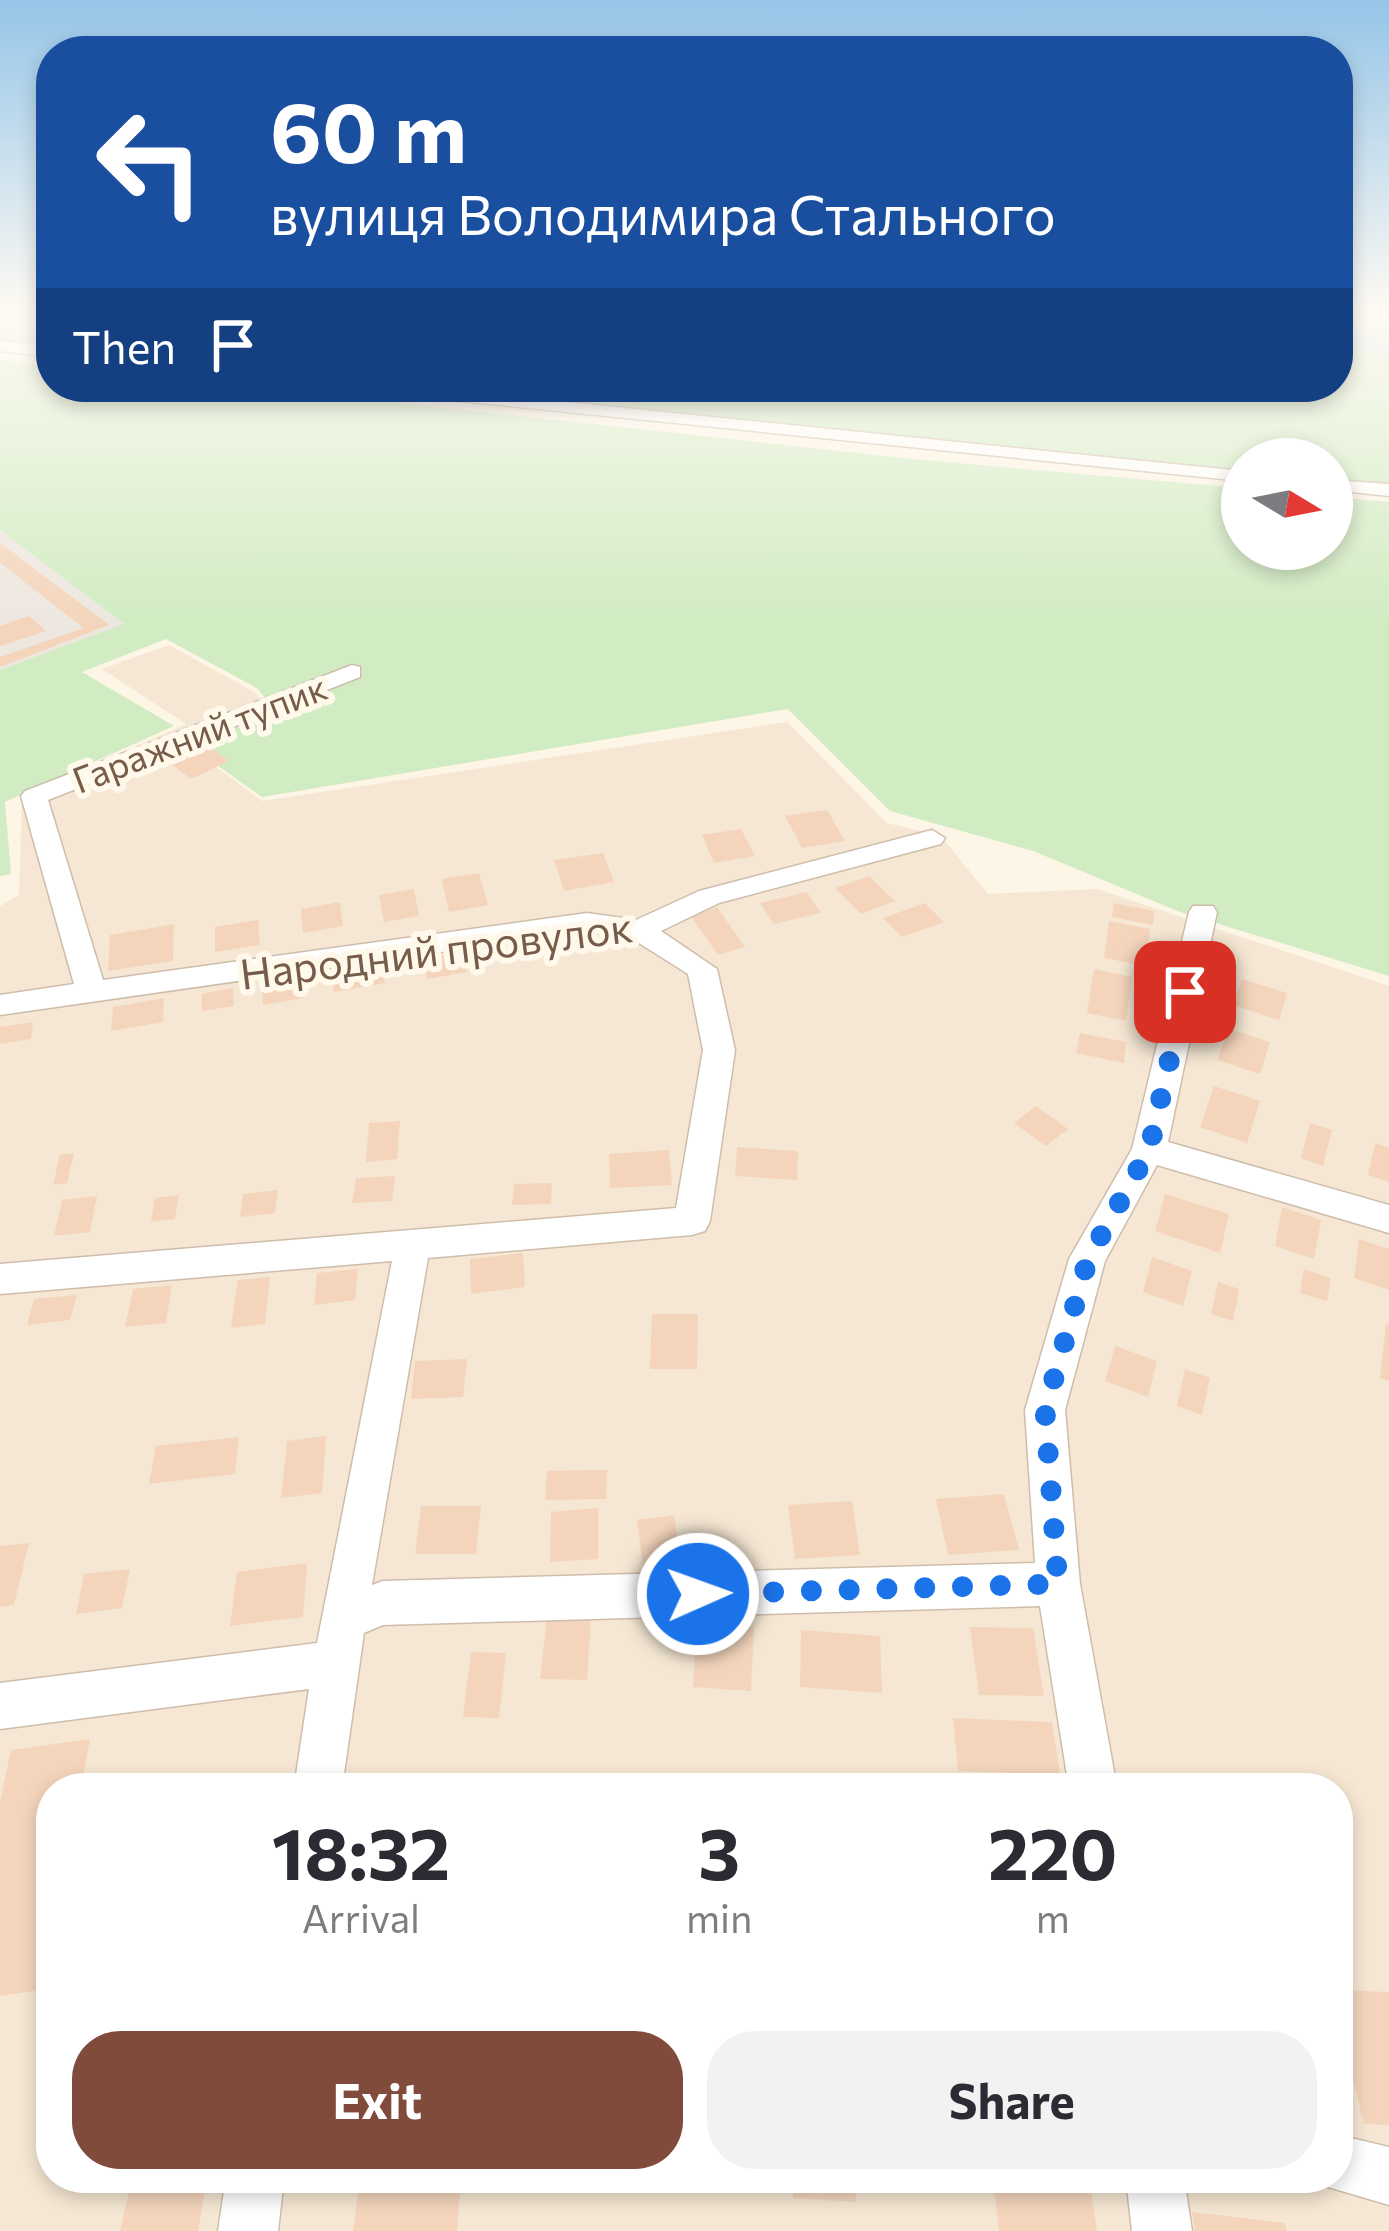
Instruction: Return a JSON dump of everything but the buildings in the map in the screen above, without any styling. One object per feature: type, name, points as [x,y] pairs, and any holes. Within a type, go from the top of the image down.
[{"type":"street","points":[[637,414],[1221,474]]},
{"type":"street","points":[[1353,487],[1389,490]]},
{"type":"street","name":"Гаражний тупик","points":[[91,992],[34,796],[352,672]]},
{"type":"street","name":"Народний провулок","points":[[0,1005],[587,922],[639,930],[709,897],[932,838]]},
{"type":"street","points":[[1090,1773],[1058,1584],[1045,1410],[1088,1259],[1149,1150],[1203,912]]},
{"type":"street","points":[[0,1279],[692,1221],[718,1050],[702,969],[639,930]]},
{"type":"street","points":[[1149,1150],[1389,1220]]},
{"type":"street","points":[[320,1773],[413,1244]]},
{"type":"street","points":[[347,1617],[383,1603],[1058,1584]]},
{"type":"street","points":[[0,1706],[336,1663]]},
{"type":"street","points":[[1353,2168],[1389,2176]]},
{"type":"street","points":[[248,2231],[253,2193]]},
{"type":"street","points":[[1157,2193],[1162,2231]]},
{"type":"shaded area","points":[[0,530],[125,625],[0,670]]},
{"type":"shaded area","points":[[169,645],[254,692],[268,706],[181,741],[262,801],[787,722],[887,823],[941,836],[988,894],[1097,889],[1389,986],[1389,2231],[0,2231],[0,906],[19,895],[22,802],[33,792],[186,724],[102,669]]},
{"type":"green space","points":[[0,414],[502,414],[912,459],[1221,486],[1221,570],[1353,570],[1353,499],[1389,502],[1389,976],[1180,912],[1033,851],[890,811],[788,709],[262,797],[183,741],[271,705],[257,688],[166,639],[82,672],[174,726],[5,802],[11,874],[0,876],[0,670],[124,624],[0,530]]},
{"type":"green space","points":[[660,414],[1389,414],[1389,486],[1353,483],[1353,438],[1221,438],[1221,471]]},
{"type":"route","points":[[698,1594],[1058,1584],[1045,1410],[1088,1259],[1149,1150],[1185,992]]}]
